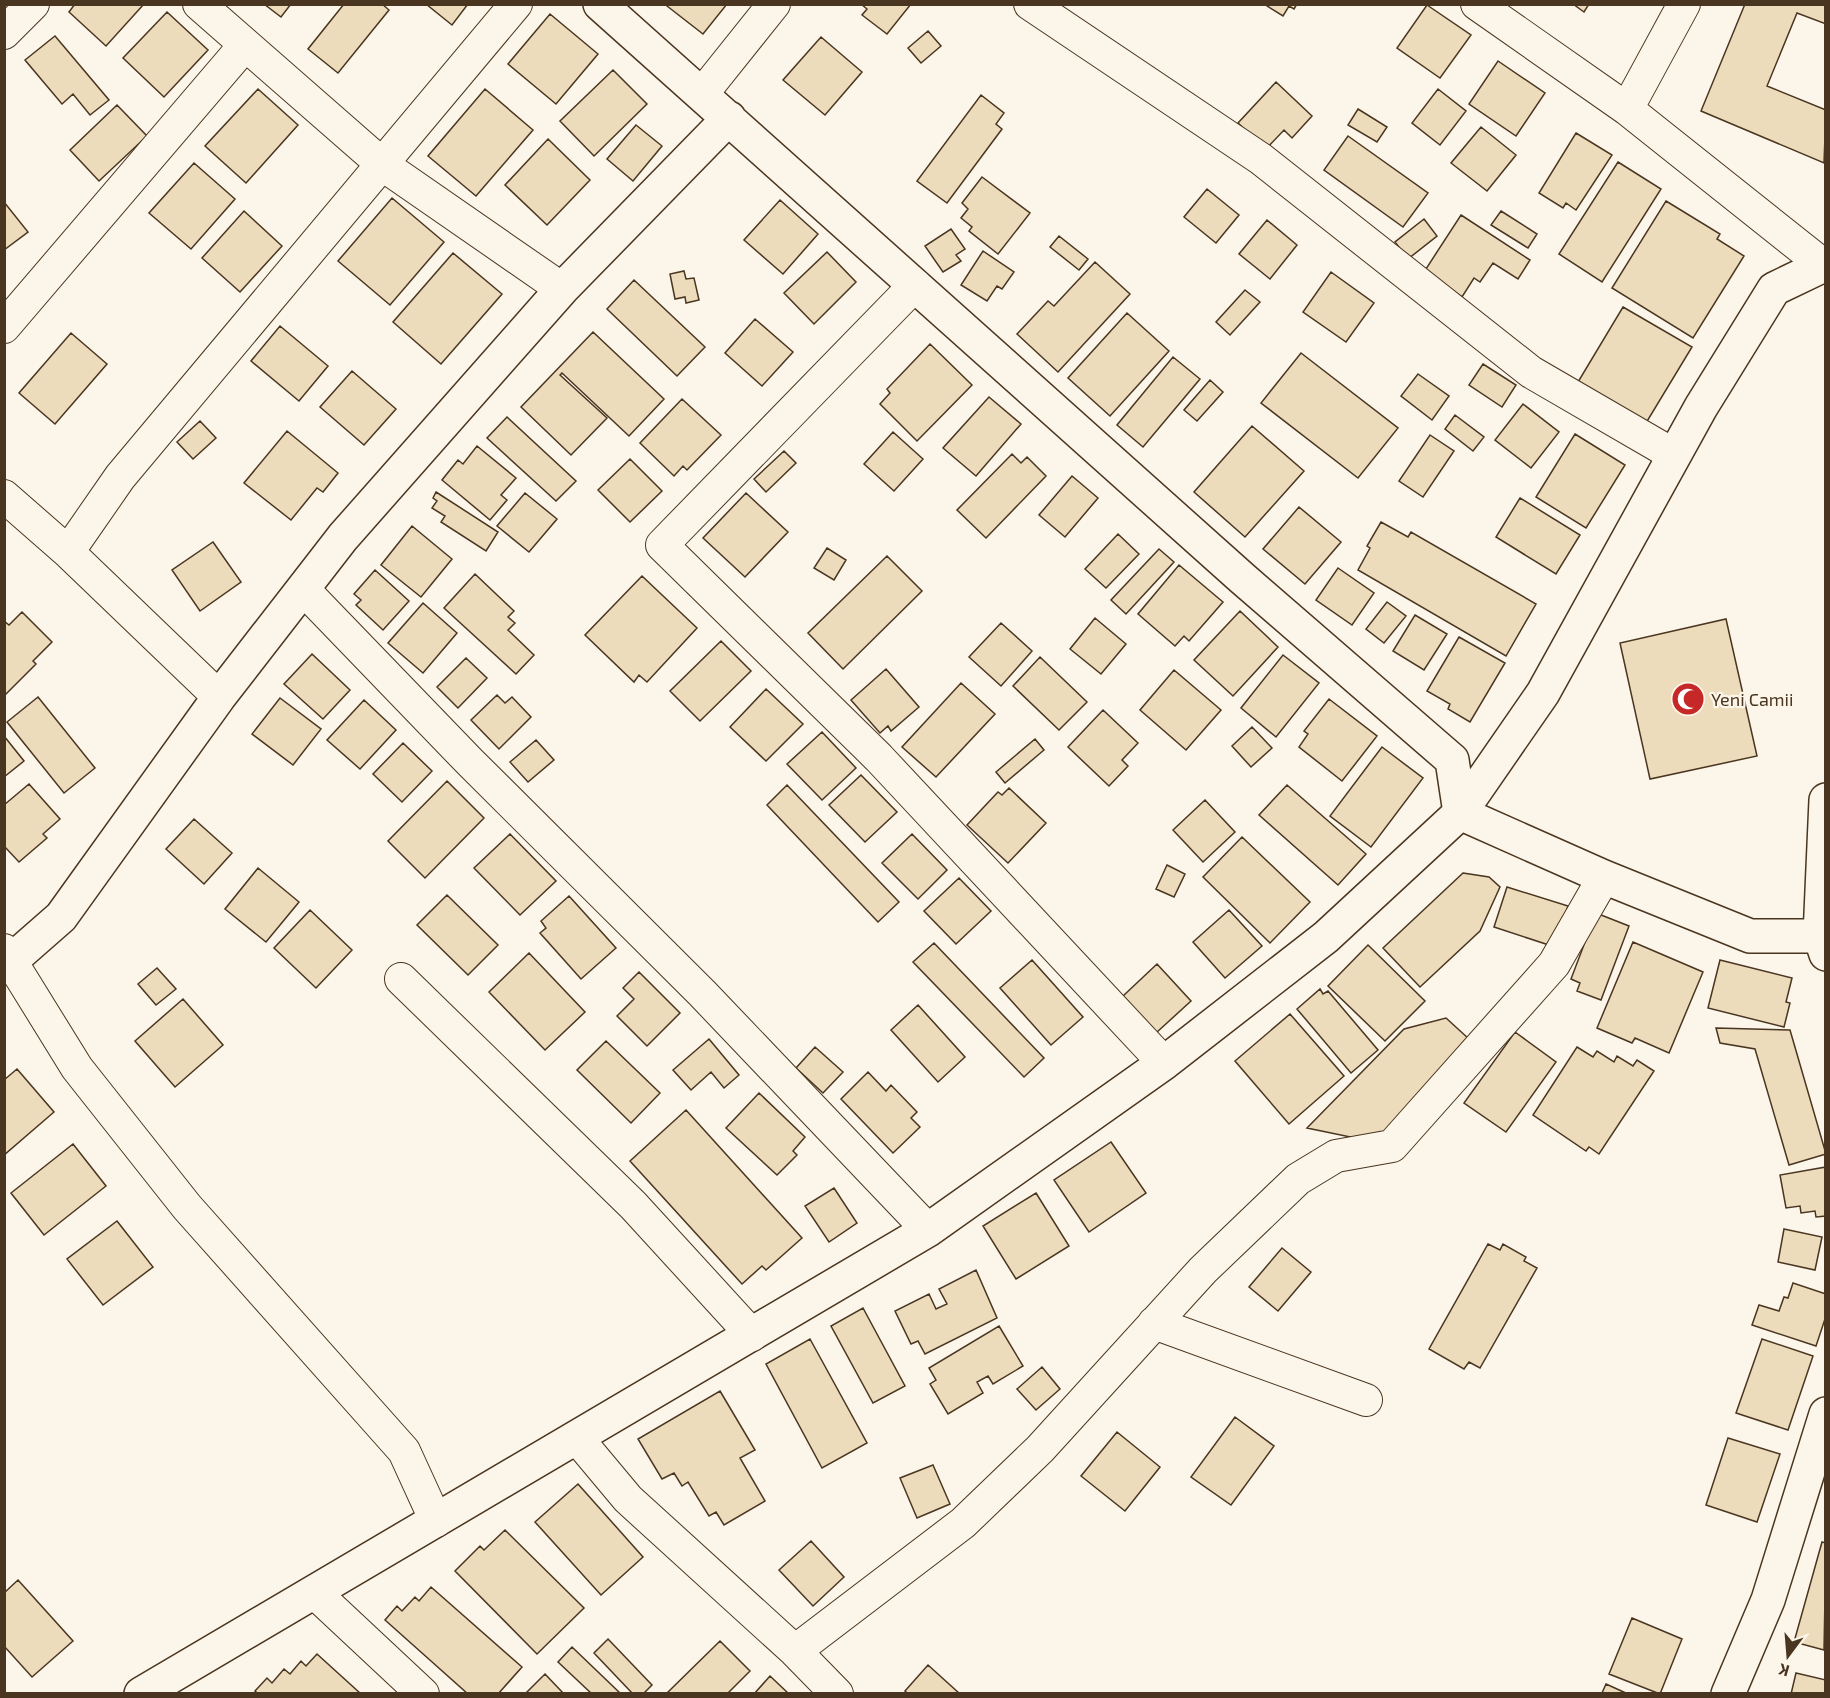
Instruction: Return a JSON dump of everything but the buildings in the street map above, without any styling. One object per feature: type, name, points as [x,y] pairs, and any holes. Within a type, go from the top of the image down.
[{"type":"street","points":[[4,33],[33,4]]},
{"type":"street","points":[[199,4],[383,165],[562,289]]},
{"type":"street","points":[[68,552],[120,477],[516,4]]},
{"type":"street","points":[[600,4],[1242,578],[1452,760],[1460,813]]},
{"type":"street","points":[[702,94],[774,4]]},
{"type":"street","points":[[1030,4],[1261,159],[1531,372],[1674,456]]},
{"type":"street","points":[[141,1694],[928,1230],[1164,1063],[1326,937],[1460,813],[1544,693],[1701,407],[1774,289],[1824,264],[1628,109],[1477,4]]},
{"type":"street","points":[[1628,109],[1684,4]]},
{"type":"street","points":[[4,327],[245,45]]},
{"type":"street","points":[[436,1521],[404,1451],[179,1198],[77,1068],[7,959],[61,917],[219,697],[343,537],[562,289],[729,118]]},
{"type":"street","points":[[915,285],[662,545],[879,758],[1164,1063]]},
{"type":"street","points":[[4,496],[68,552],[219,697]]},
{"type":"street","points":[[304,590],[470,762],[702,993],[928,1230]]},
{"type":"street","points":[[1460,813],[1604,877],[1750,936],[1823,945],[1826,800]]},
{"type":"street","points":[[795,1651],[963,1523],[1040,1449],[1203,1270],[1298,1179],[1336,1156],[1392,1146],[1554,964],[1604,877]]},
{"type":"street","points":[[401,979],[633,1205],[752,1335]]},
{"type":"street","points":[[1154,1323],[1366,1400]]},
{"type":"street","points":[[1728,1694],[1768,1600],[1826,1414]]},
{"type":"street","points":[[577,1438],[628,1498],[795,1651],[837,1694]]},
{"type":"street","points":[[314,1592],[423,1694]]},
{"type":"place","name":"Yeni Camii","points":[[1688,699]]}]
